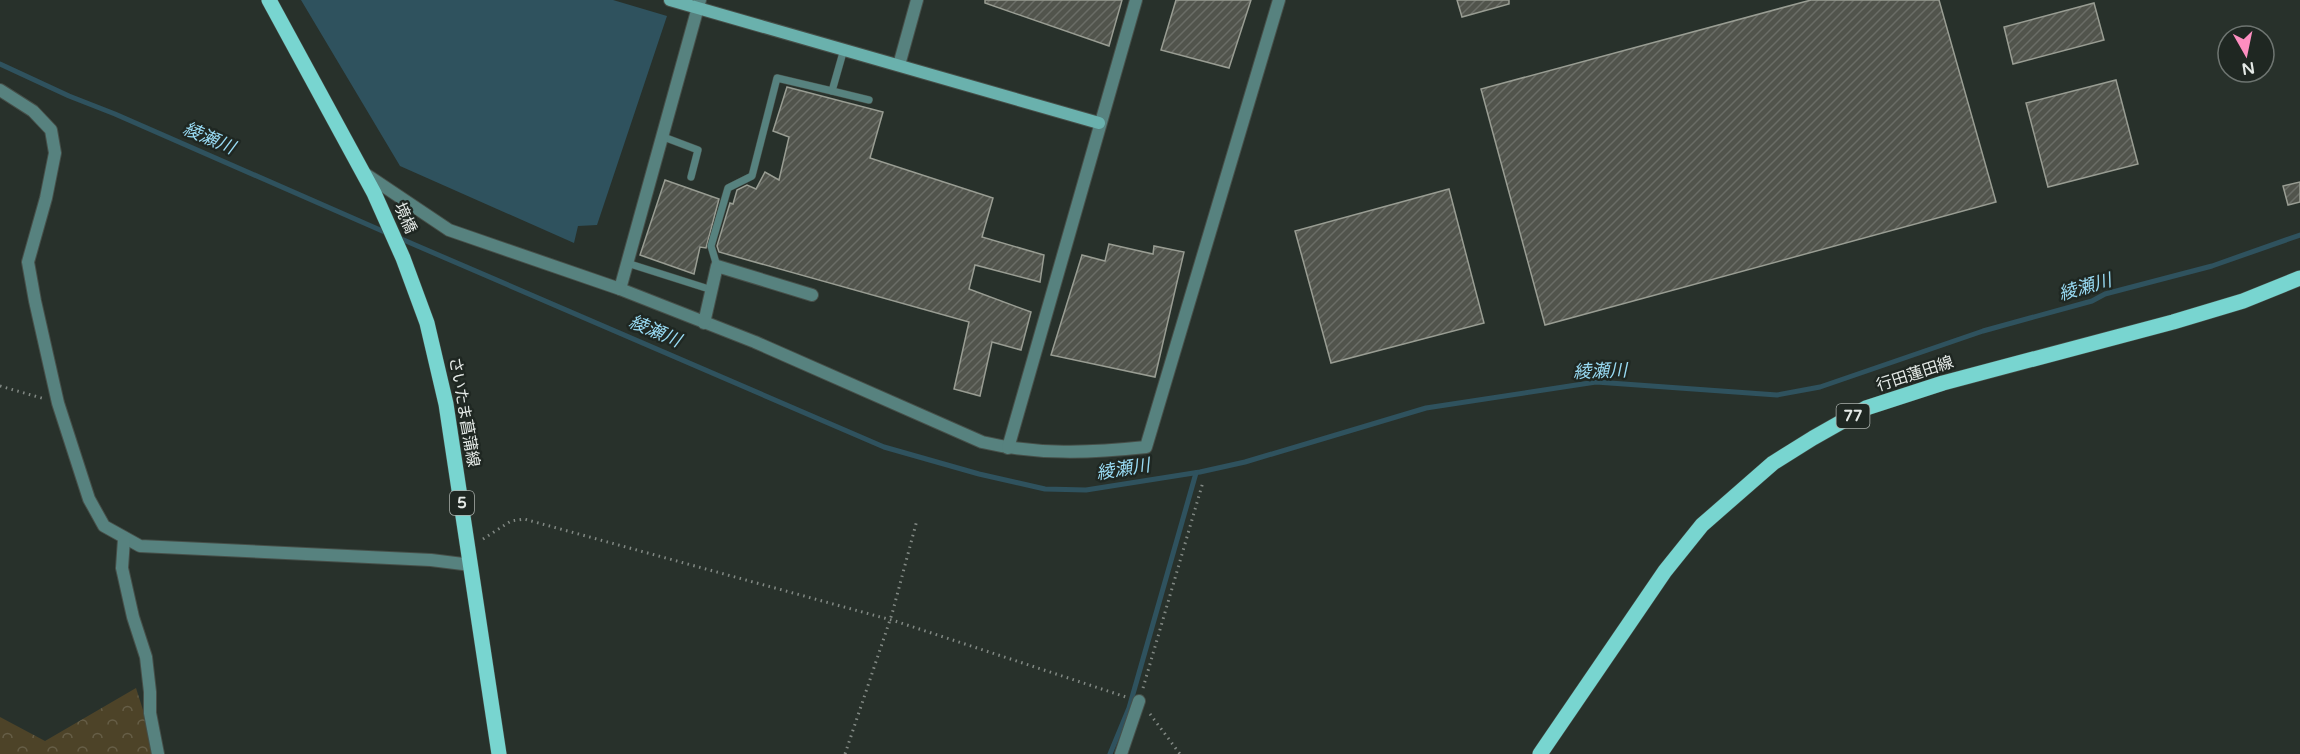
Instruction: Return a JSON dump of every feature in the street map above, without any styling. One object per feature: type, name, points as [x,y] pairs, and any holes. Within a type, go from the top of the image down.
[{"type":"main road","name":"5","points":[[269,0],[364,173]]},
{"type":"main road","name":"境橋","points":[[364,173],[403,258]]},
{"type":"main road","name":"さいたま菖蒲線","points":[[403,258],[427,323],[446,404],[500,754]]},
{"type":"main road","name":"行田蓮田線","points":[[1540,754],[1665,571],[1702,525],[1773,463],[1866,408],[1942,383],[2203,313],[2243,301],[2300,278]]},
{"type":"street","points":[[670,0],[699,4],[1099,123]]},
{"type":"street","points":[[899,65],[917,0]]},
{"type":"street","points":[[1008,448],[1136,0]]},
{"type":"street","points":[[364,173],[449,230],[620,289],[755,342],[982,442],[1045,453],[1092,453],[1146,447],[1279,0]]},
{"type":"street","points":[[620,289],[699,4]]},
{"type":"street","points":[[0,90],[33,111],[51,130],[55,153],[46,198],[28,262],[58,403],[89,499],[104,526],[140,546],[431,560],[471,565]]},
{"type":"street","points":[[704,322],[717,266],[813,295]]},
{"type":"street","points":[[124,539],[122,568],[146,657],[150,713],[158,754]]},
{"type":"street","points":[[1121,754],[1139,701]]},
{"type":"lane","points":[[832,91],[844,49]]},
{"type":"lane","points":[[717,266],[711,246],[728,188],[752,176],[777,78],[869,100]]},
{"type":"lane","points":[[661,136],[698,150],[691,177]]},
{"type":"lane","points":[[627,263],[712,290]]},
{"type":"path","points":[[0,386],[58,403]]},
{"type":"path","points":[[1139,701],[1203,482]]},
{"type":"path","points":[[469,549],[511,521],[525,519],[895,621],[1139,701],[1180,754]]},
{"type":"path","points":[[845,754],[892,614],[917,520]]},
{"type":"green space","points":[[136,688],[157,754],[0,754],[0,717],[45,741]]},
{"type":"water","points":[[301,0],[613,0],[667,16],[597,225],[578,226],[574,243],[400,166]]},
{"type":"building","points":[[985,0],[1122,0],[1109,46],[985,3]]},
{"type":"building","points":[[1176,0],[1251,0],[1229,68],[1161,50]]},
{"type":"building","points":[[1457,0],[1509,0],[1509,4],[1462,17]]},
{"type":"building","points":[[1811,0],[1939,0],[1996,202],[1545,325],[1481,89]]},
{"type":"building","points":[[2094,3],[2104,40],[2013,64],[2004,27]]},
{"type":"building","points":[[2116,80],[2138,164],[2048,187],[2026,103]]},
{"type":"building","points":[[787,87],[883,112],[870,158],[993,198],[982,237],[1044,255],[1040,282],[975,265],[969,289],[1031,312],[1021,350],[992,342],[980,396],[954,389],[969,322],[719,252],[717,246],[730,203],[733,204],[737,190],[747,185],[756,189],[765,172],[779,180],[789,137],[773,131]]},
{"type":"building","points":[[665,180],[719,199],[706,248],[700,247],[694,274],[640,255]]},
{"type":"building","points":[[2300,182],[2300,202],[2288,205],[2283,186]]},
{"type":"building","points":[[1449,189],[1484,323],[1331,363],[1295,231]]},
{"type":"building","points":[[1109,244],[1153,254],[1154,246],[1184,252],[1155,377],[1051,355],[1082,255],[1105,261]]},
{"type":"waterway","name":"綾瀬川","points":[[0,64],[387,233]]},
{"type":"waterway","name":"綾瀬川","points":[[399,238],[884,447],[979,474],[1045,489],[1086,490],[1200,472],[1245,462],[1426,408],[1596,382],[1777,395],[1820,387],[1983,331],[2092,301],[2105,294],[2212,266],[2300,235]]},
{"type":"waterway","points":[[1110,754],[1129,708],[1196,473]]}]
